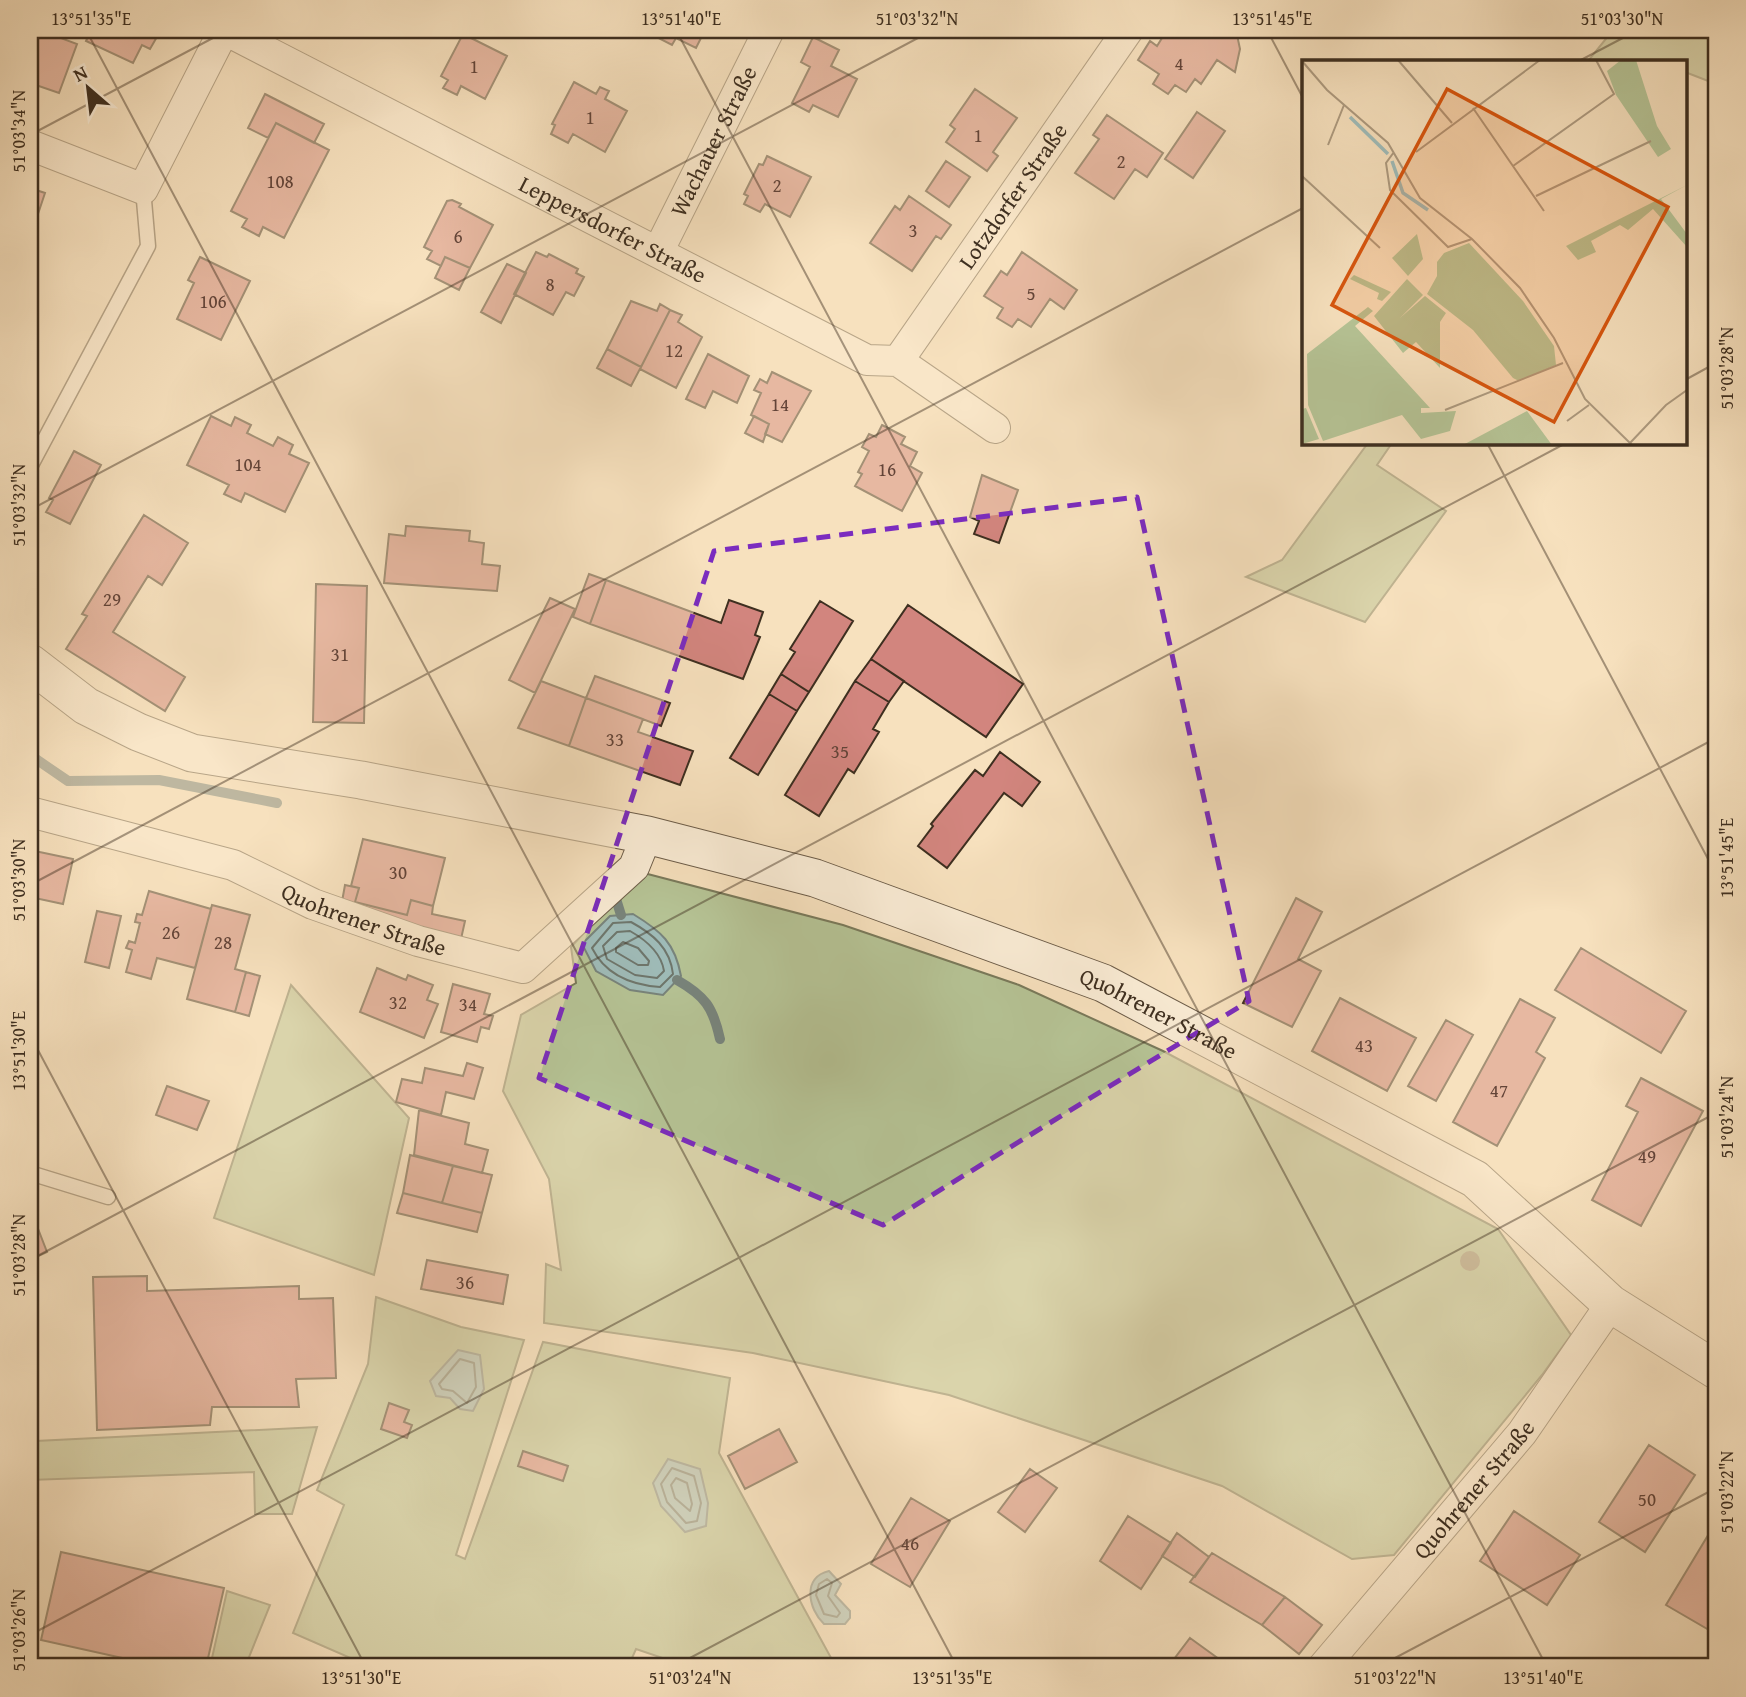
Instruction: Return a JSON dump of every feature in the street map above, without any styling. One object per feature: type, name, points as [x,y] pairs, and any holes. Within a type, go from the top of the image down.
[{"type":"street","points":[[30,145],[143,190],[225,30]]},
{"type":"street","name":"Leppersdorfer Straße","points":[[225,30],[867,360],[898,361],[995,428]]},
{"type":"street","name":"Wachauer Straße","points":[[659,252],[769,30]]},
{"type":"street","name":"Lotzdorfer Straße","points":[[898,361],[1128,30]]},
{"type":"street","name":"Quohrener Straße","points":[[30,663],[86,706],[138,732],[192,753],[361,780],[647,835],[814,878],[1103,983],[1475,1179],[1611,1304],[1716,1370]]},
{"type":"street","name":"Quohrener Straße","points":[[30,812],[233,864],[313,904],[418,941],[523,968],[635,867],[647,835]]},
{"type":"street","name":"Quohrener Straße","points":[[1324,1667],[1522,1433],[1611,1304]]},
{"type":"lane","points":[[30,467],[148,246],[143,190]]},
{"type":"lane","points":[[30,1173],[108,1197]]},
{"type":"highlighted area","points":[[1137,497],[1249,1001],[883,1225],[539,1078],[714,551]]},
{"type":"green space","points":[[1613,30],[1716,30],[1716,84],[1686,72],[1686,60],[1589,60]]},
{"type":"green space","points":[[1367,444],[1391,444],[1377,465],[1446,511],[1365,622],[1246,577],[1282,560]]},
{"type":"green space","points":[[640,872],[843,925],[1019,985],[1163,1051],[1498,1229],[1571,1335],[1542,1375],[1394,1555],[1352,1559],[1222,1486],[949,1395],[753,1353],[544,1323],[546,1264],[561,1270],[549,1179],[503,1091],[521,1015],[576,983],[571,947]]},
{"type":"green space","points":[[291,985],[409,1118],[374,1275],[214,1218]]},
{"type":"green space","points":[[376,1297],[461,1327],[524,1340],[456,1555],[465,1559],[543,1342],[730,1378],[719,1453],[836,1667],[689,1667],[636,1649],[628,1667],[371,1667],[293,1633],[344,1505],[317,1490],[368,1364]]},
{"type":"green space","points":[[317,1427],[292,1514],[255,1514],[254,1472],[30,1480],[36,1441]]},
{"type":"green space","points":[[227,1591],[270,1605],[245,1667],[210,1667]]},
{"type":"water","points":[[633,914],[659,932],[675,955],[681,976],[663,995],[630,990],[596,971],[582,944],[610,916]]},
{"type":"water","points":[[458,1350],[480,1355],[484,1389],[473,1411],[460,1409],[450,1398],[436,1396],[430,1381]]},
{"type":"water","points":[[668,1459],[700,1469],[708,1503],[706,1526],[685,1532],[661,1506],[653,1483]]},
{"type":"water","points":[[829,1571],[841,1584],[835,1595],[850,1611],[850,1618],[845,1624],[824,1624],[811,1602],[811,1586],[820,1574]]},
{"type":"building","points":[[30,30],[52,30],[50,34],[77,44],[59,93],[30,83]]},
{"type":"building","points":[[91,30],[150,30],[158,35],[150,49],[142,45],[133,63],[86,41]]},
{"type":"building","points":[[643,30],[705,30],[696,48],[676,38],[672,45]]},
{"type":"building","points":[[1167,30],[1236,30],[1240,49],[1235,72],[1217,60],[1201,84],[1195,79],[1186,92],[1175,85],[1168,94],[1153,84],[1159,74],[1138,60],[1150,41],[1157,46]]},
{"type":"building","points":[[463,34],[507,56],[485,99],[461,86],[457,95],[443,88],[448,80],[441,76]]},
{"type":"building","points":[[813,37],[839,50],[831,66],[857,79],[838,117],[813,105],[809,112],[792,103],[810,67],[801,62]]},
{"type":"building","points":[[574,82],[596,94],[600,87],[609,91],[605,99],[627,111],[605,152],[573,134],[568,143],[551,134],[555,125],[552,124]]},
{"type":"building","points":[[975,89],[1017,118],[993,152],[998,156],[987,171],[946,142],[955,129],[950,125]]},
{"type":"building","points":[[265,94],[324,124],[314,143],[276,123],[268,138],[248,128]]},
{"type":"building","points":[[1197,112],[1225,131],[1193,178],[1165,159]]},
{"type":"building","points":[[1107,115],[1163,153],[1147,177],[1135,169],[1114,199],[1075,173],[1099,139],[1093,135]]},
{"type":"building","points":[[276,123],[329,150],[284,238],[263,227],[259,236],[242,227],[247,219],[231,211]]},
{"type":"building","points":[[767,156],[811,177],[790,217],[765,204],[760,212],[744,204],[748,196],[744,194],[759,164],[763,165]]},
{"type":"building","points":[[946,161],[970,177],[949,207],[926,191]]},
{"type":"building","points":[[30,188],[45,193],[30,238]]},
{"type":"building","points":[[909,196],[951,225],[941,239],[936,236],[912,271],[870,243],[895,206],[900,210]]},
{"type":"building","points":[[447,201],[461,204],[459,207],[493,225],[470,268],[445,257],[441,266],[427,259],[432,251],[424,247]]},
{"type":"building","points":[[536,252],[547,257],[549,254],[578,269],[576,273],[584,277],[574,296],[566,292],[553,315],[514,294]]},
{"type":"building","points":[[1022,252],[1077,290],[1064,309],[1050,299],[1031,327],[1018,319],[1012,327],[997,318],[1003,308],[984,296],[1001,271],[1007,275]]},
{"type":"building","points":[[200,257],[250,281],[221,340],[177,319],[194,283],[188,280]]},
{"type":"building","points":[[445,257],[470,268],[459,290],[435,278]]},
{"type":"building","points":[[507,264],[526,273],[501,323],[481,312]]},
{"type":"building","points":[[631,301],[657,311],[660,304],[670,310],[641,367],[607,349]]},
{"type":"building","points":[[670,310],[682,315],[678,322],[702,337],[676,388],[640,369]]},
{"type":"building","points":[[607,349],[641,367],[631,386],[597,368]]},
{"type":"building","points":[[708,354],[749,376],[737,403],[713,391],[705,408],[686,399]]},
{"type":"building","points":[[772,372],[811,391],[782,442],[765,434],[769,424],[751,415],[761,393],[754,390],[760,379],[767,383]]},
{"type":"building","points":[[211,416],[231,426],[235,417],[251,425],[247,433],[273,446],[278,437],[293,445],[289,454],[309,463],[285,512],[245,493],[241,502],[224,494],[229,485],[187,465]]},
{"type":"building","points":[[754,416],[769,424],[763,442],[745,433]]},
{"type":"building","points":[[882,425],[905,437],[901,444],[917,452],[910,466],[922,473],[902,511],[855,486],[862,474],[858,472],[869,451],[862,447],[869,434],[876,437]]},
{"type":"building","points":[[74,451],[101,465],[70,524],[46,512],[53,500],[49,498]]},
{"type":"building","points":[[982,475],[1018,490],[999,543],[974,534],[979,521],[970,517]]},
{"type":"building","points":[[144,515],[188,543],[162,585],[148,576],[113,632],[185,677],[165,711],[66,649],[87,616],[82,614]]},
{"type":"building","points":[[406,526],[470,531],[469,541],[484,543],[482,564],[500,566],[497,591],[384,583],[389,534],[405,536]]},
{"type":"building","points":[[589,574],[606,580],[590,624],[573,617]]},
{"type":"building","points":[[606,580],[721,623],[729,600],[763,612],[755,635],[760,637],[743,679],[590,624]]},
{"type":"building","points":[[316,584],[367,586],[364,723],[313,722]]},
{"type":"building","points":[[550,598],[575,609],[535,693],[509,680]]},
{"type":"building","points":[[820,601],[853,621],[809,692],[781,674],[795,652],[790,649]]},
{"type":"building","points":[[908,605],[1023,684],[986,737],[871,659]]},
{"type":"building","points":[[871,659],[904,681],[889,702],[855,681]]},
{"type":"building","points":[[781,674],[809,692],[797,711],[769,694]]},
{"type":"building","points":[[595,676],[670,703],[661,726],[586,698]]},
{"type":"building","points":[[541,681],[586,698],[569,746],[518,728]]},
{"type":"building","points":[[855,681],[889,702],[873,729],[879,732],[854,773],[848,769],[819,816],[785,795]]},
{"type":"building","points":[[769,694],[797,711],[758,775],[730,758]]},
{"type":"building","points":[[586,698],[643,719],[638,732],[693,751],[680,785],[569,746]]},
{"type":"building","points":[[1000,752],[1040,782],[1022,806],[1004,793],[947,868],[918,846],[933,826],[931,824],[975,770],[983,776]]},
{"type":"building","points":[[363,839],[445,858],[433,906],[411,900],[407,915],[355,902],[359,888],[351,886]]},
{"type":"building","points":[[30,850],[73,859],[63,904],[30,897]]},
{"type":"building","points":[[345,885],[359,888],[355,902],[407,915],[411,900],[433,906],[432,914],[465,921],[461,939],[341,907]]},
{"type":"building","points":[[149,891],[211,909],[195,968],[157,958],[151,979],[126,972],[132,950],[126,948],[129,941],[135,943],[140,923],[135,922],[137,914],[142,915]]},
{"type":"building","points":[[1296,898],[1322,912],[1298,959],[1321,971],[1292,1027],[1243,1003]]},
{"type":"building","points":[[212,905],[250,915],[235,969],[246,972],[235,1012],[187,999]]},
{"type":"building","points":[[97,911],[121,916],[109,968],[85,962]]},
{"type":"building","points":[[1581,948],[1686,1011],[1661,1053],[1555,990]]},
{"type":"building","points":[[377,968],[406,980],[408,975],[433,985],[427,1000],[438,1004],[424,1038],[360,1012]]},
{"type":"building","points":[[246,972],[260,976],[249,1016],[235,1012]]},
{"type":"building","points":[[453,984],[490,994],[484,1014],[493,1016],[489,1029],[481,1027],[477,1042],[441,1032]]},
{"type":"building","points":[[1340,998],[1416,1038],[1387,1091],[1312,1051]]},
{"type":"building","points":[[1520,999],[1555,1018],[1536,1052],[1545,1058],[1497,1146],[1453,1122]]},
{"type":"building","points":[[1446,1020],[1473,1035],[1436,1101],[1408,1086]]},
{"type":"building","points":[[467,1063],[483,1068],[474,1099],[446,1092],[441,1115],[396,1102],[402,1079],[422,1083],[425,1068],[463,1076]]},
{"type":"building","points":[[1641,1078],[1703,1111],[1641,1226],[1592,1200],[1638,1112],[1626,1106]]},
{"type":"building","points":[[167,1086],[209,1101],[197,1130],[156,1115]]},
{"type":"building","points":[[419,1110],[469,1123],[465,1144],[488,1150],[482,1173],[414,1155]]},
{"type":"building","points":[[410,1155],[453,1166],[442,1203],[403,1193]]},
{"type":"building","points":[[453,1166],[492,1175],[482,1213],[442,1203]]},
{"type":"building","points":[[403,1193],[482,1213],[477,1232],[397,1213]]},
{"type":"building","points":[[30,1208],[47,1252],[30,1260]]},
{"type":"building","points":[[427,1260],[508,1275],[503,1304],[421,1289]]},
{"type":"building","points":[[147,1276],[147,1291],[299,1286],[299,1299],[333,1298],[336,1378],[296,1379],[299,1407],[212,1407],[210,1425],[97,1430],[93,1277]]},
{"type":"building","points":[[389,1403],[409,1410],[404,1422],[412,1425],[407,1438],[381,1429]]},
{"type":"building","points":[[779,1429],[797,1462],[745,1489],[728,1456]]},
{"type":"building","points":[[1649,1445],[1695,1475],[1645,1552],[1599,1522]]},
{"type":"building","points":[[523,1451],[568,1466],[563,1481],[518,1466]]},
{"type":"building","points":[[1030,1469],[1057,1488],[1025,1532],[998,1512]]},
{"type":"building","points":[[911,1498],[950,1521],[910,1587],[871,1564]]},
{"type":"building","points":[[1514,1511],[1580,1555],[1547,1605],[1480,1561]]},
{"type":"building","points":[[1128,1516],[1171,1543],[1141,1589],[1100,1561]]},
{"type":"building","points":[[1716,1522],[1716,1634],[1666,1605]]},
{"type":"building","points":[[1177,1533],[1209,1557],[1195,1577],[1162,1556]]},
{"type":"building","points":[[61,1552],[224,1588],[206,1667],[163,1667],[41,1640]]},
{"type":"building","points":[[1212,1553],[1285,1597],[1262,1625],[1190,1582]]},
{"type":"building","points":[[1285,1597],[1322,1625],[1299,1654],[1262,1625]]},
{"type":"building","points":[[1190,1638],[1230,1667],[1168,1667]]},
{"type":"waterway","points":[[30,755],[68,781],[159,780],[277,803]]},
{"type":"waterway","points":[[616,899],[621,915]]},
{"type":"waterway","points":[[677,980],[695,991],[711,1010],[720,1039]]}]
